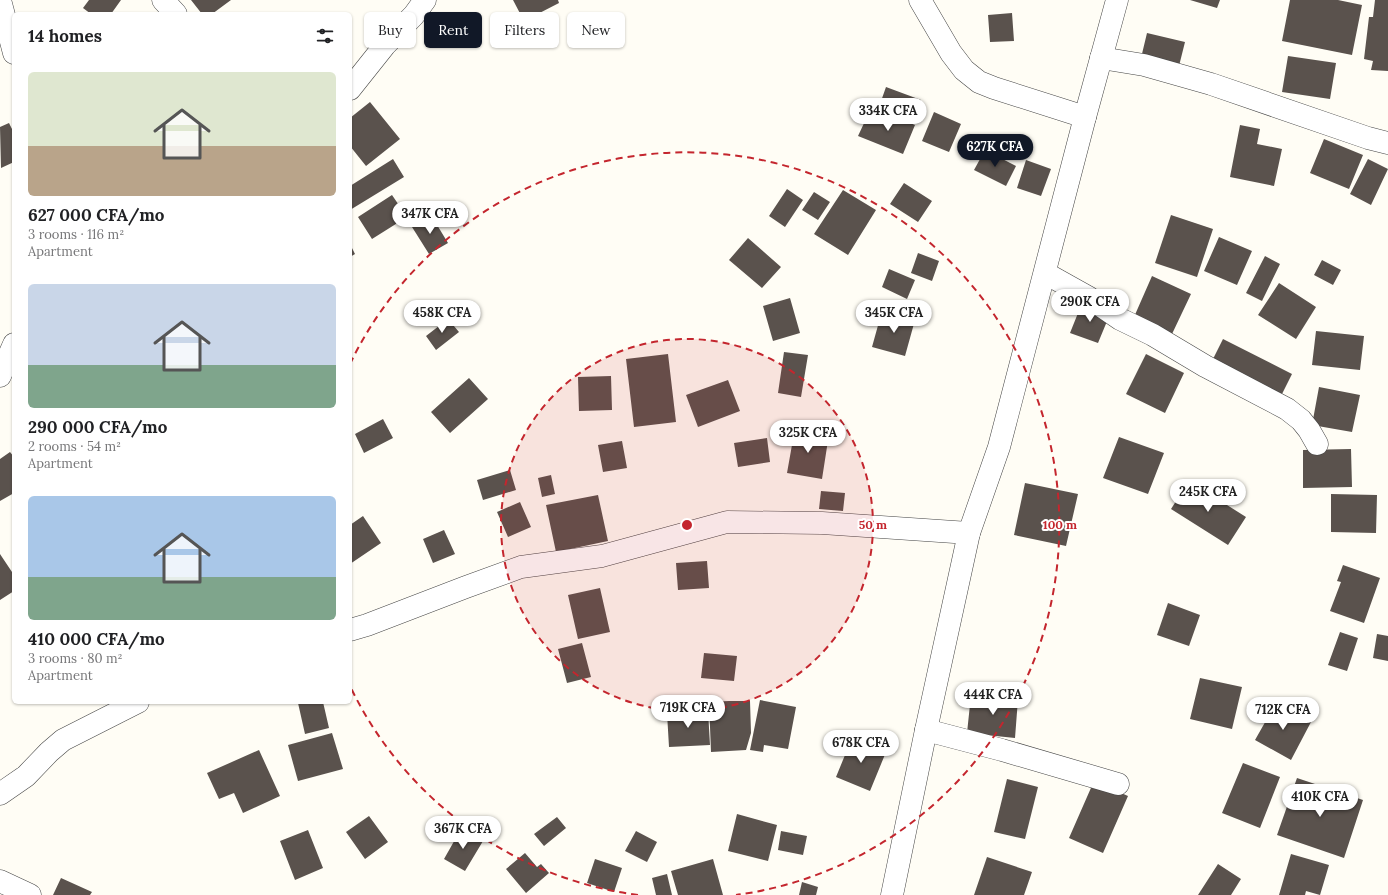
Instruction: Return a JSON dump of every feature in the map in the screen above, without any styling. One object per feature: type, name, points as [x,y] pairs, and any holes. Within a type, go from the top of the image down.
[{"type":"street","points":[[0,0],[12,45]]},
{"type":"street","points":[[163,0],[174,12]]},
{"type":"street","points":[[352,86],[385,45],[414,15],[425,0]]},
{"type":"street","points":[[920,0],[951,53],[964,70],[979,82],[1085,117]]},
{"type":"street","points":[[892,895],[969,533],[999,447],[1117,0]]},
{"type":"street","points":[[1101,58],[1144,65],[1211,84],[1368,138],[1388,143]]},
{"type":"street","points":[[1045,273],[1103,306],[1120,319],[1153,335],[1205,366],[1287,409],[1301,420],[1310,430],[1317,444]]},
{"type":"street","points":[[0,376],[12,349]]},
{"type":"street","points":[[352,629],[521,567],[602,556],[726,522],[822,523],[969,533]]},
{"type":"street","points":[[0,794],[26,776],[63,740],[134,704]]},
{"type":"street","points":[[926,730],[1002,750],[1118,784]]},
{"type":"street","points":[[0,881],[30,895]]},
{"type":"building","points":[[89,0],[121,0],[112,12],[88,12],[83,8]]},
{"type":"building","points":[[191,0],[231,0],[215,12],[200,12]]},
{"type":"building","points":[[513,0],[558,0],[559,3],[542,12],[519,12]]},
{"type":"building","points":[[1190,0],[1220,0],[1217,8]]},
{"type":"building","points":[[1290,0],[1338,0],[1362,5],[1352,55],[1282,41]]},
{"type":"building","points":[[1375,0],[1388,0],[1388,71],[1371,70],[1373,61],[1364,59],[1369,17],[1373,17]]},
{"type":"building","points":[[1012,13],[1014,41],[990,42],[988,15]]},
{"type":"building","points":[[1147,33],[1185,42],[1179,66],[1141,58]]},
{"type":"building","points":[[1288,56],[1336,63],[1330,99],[1282,92]]},
{"type":"building","points":[[886,87],[921,100],[915,117],[880,104]]},
{"type":"building","points":[[370,102],[400,139],[366,166],[352,148],[352,116]]},
{"type":"building","points":[[881,111],[915,125],[903,154],[858,136],[866,119],[875,123]]},
{"type":"building","points":[[934,112],[961,124],[949,152],[922,141]]},
{"type":"building","points":[[9,123],[12,129],[12,163],[1,168],[0,127]]},
{"type":"building","points":[[1240,125],[1260,129],[1257,144],[1282,149],[1274,186],[1230,177]]},
{"type":"building","points":[[1324,139],[1363,155],[1349,189],[1310,173]]},
{"type":"building","points":[[985,150],[1016,166],[1006,186],[974,170]]},
{"type":"building","points":[[393,159],[404,177],[352,209],[352,185]]},
{"type":"building","points":[[1368,159],[1388,169],[1371,205],[1350,194]]},
{"type":"building","points":[[1026,160],[1051,169],[1041,196],[1017,188]]},
{"type":"building","points":[[904,183],[932,201],[918,222],[890,204]]},
{"type":"building","points":[[787,189],[803,200],[785,227],[769,216]]},
{"type":"building","points":[[843,190],[876,210],[848,255],[814,234]]},
{"type":"building","points":[[814,192],[830,202],[818,220],[802,210]]},
{"type":"building","points":[[392,195],[407,217],[372,239],[358,217]]},
{"type":"building","points":[[431,215],[448,243],[429,254],[412,227]]},
{"type":"building","points":[[1171,215],[1213,229],[1197,277],[1155,263]]},
{"type":"building","points":[[1219,237],[1252,251],[1237,285],[1204,271]]},
{"type":"building","points":[[748,238],[781,267],[762,288],[729,260]]},
{"type":"building","points":[[352,248],[355,254],[352,256]]},
{"type":"building","points":[[918,253],[939,261],[932,281],[911,273]]},
{"type":"building","points":[[1265,256],[1280,264],[1262,301],[1246,293]]},
{"type":"building","points":[[1322,260],[1341,270],[1333,285],[1314,275]]},
{"type":"building","points":[[889,269],[915,280],[907,299],[882,287]]},
{"type":"building","points":[[1152,276],[1191,294],[1172,334],[1134,317]]},
{"type":"building","points":[[1279,283],[1316,307],[1296,339],[1258,315]]},
{"type":"building","points":[[790,298],[800,333],[773,341],[763,306]]},
{"type":"building","points":[[1082,303],[1110,314],[1098,343],[1070,333]]},
{"type":"building","points":[[882,311],[915,320],[905,356],[872,347]]},
{"type":"building","points":[[448,319],[459,332],[436,350],[426,336]]},
{"type":"building","points":[[1316,331],[1364,336],[1360,370],[1312,365]]},
{"type":"building","points":[[1223,339],[1292,374],[1279,400],[1210,365]]},
{"type":"building","points":[[784,352],[808,355],[801,397],[778,393]]},
{"type":"building","points":[[668,354],[676,422],[634,427],[626,359]]},
{"type":"building","points":[[1146,354],[1184,373],[1165,413],[1126,394]]},
{"type":"building","points":[[611,376],[612,410],[579,411],[578,377]]},
{"type":"building","points":[[469,378],[488,399],[450,433],[431,412]]},
{"type":"building","points":[[728,380],[740,411],[698,427],[686,395]]},
{"type":"building","points":[[1319,387],[1360,395],[1352,432],[1312,425]]},
{"type":"building","points":[[383,419],[393,438],[364,453],[355,434]]},
{"type":"building","points":[[795,428],[829,434],[822,479],[787,473]]},
{"type":"building","points":[[1119,437],[1164,453],[1148,494],[1103,478]]},
{"type":"building","points":[[767,438],[770,462],[738,467],[734,443]]},
{"type":"building","points":[[622,441],[627,468],[603,472],[598,445]]},
{"type":"building","points":[[1351,449],[1352,487],[1303,488],[1303,450]]},
{"type":"building","points":[[10,452],[12,454],[12,494],[0,501],[0,459]]},
{"type":"building","points":[[510,470],[516,490],[483,500],[477,480]]},
{"type":"building","points":[[551,475],[555,494],[542,497],[538,478]]},
{"type":"building","points":[[1189,481],[1246,517],[1228,545],[1171,509]]},
{"type":"building","points":[[1025,483],[1078,494],[1066,546],[1014,535]]},
{"type":"building","points":[[821,491],[845,493],[843,511],[819,509]]},
{"type":"building","points":[[1331,494],[1377,495],[1376,533],[1331,532]]},
{"type":"building","points":[[598,495],[608,541],[556,552],[546,505]]},
{"type":"building","points":[[520,502],[531,527],[508,537],[497,512]]},
{"type":"building","points":[[363,516],[381,543],[352,563],[352,524]]},
{"type":"building","points":[[444,530],[455,554],[433,563],[423,539]]},
{"type":"building","points":[[0,554],[12,572],[12,592],[0,600]]},
{"type":"building","points":[[707,561],[709,588],[678,590],[676,563]]},
{"type":"building","points":[[1343,565],[1380,578],[1364,623],[1330,611],[1341,582],[1337,581]]},
{"type":"building","points":[[600,588],[610,632],[578,639],[568,595]]},
{"type":"building","points":[[1168,603],[1200,615],[1189,646],[1157,635]]},
{"type":"building","points":[[1340,632],[1358,638],[1347,671],[1328,665]]},
{"type":"building","points":[[1377,634],[1388,636],[1388,661],[1373,658]]},
{"type":"building","points":[[582,643],[591,677],[567,683],[558,649]]},
{"type":"building","points":[[704,653],[737,656],[734,681],[701,678]]},
{"type":"building","points":[[1200,678],[1242,687],[1232,729],[1190,719]]},
{"type":"building","points":[[971,695],[1018,699],[1015,738],[967,733]]},
{"type":"building","points":[[760,700],[796,707],[788,749],[764,745],[763,752],[750,750]]},
{"type":"building","points":[[750,701],[751,733],[746,750],[711,752],[709,702]]},
{"type":"building","points":[[1276,703],[1311,722],[1291,760],[1255,740]]},
{"type":"building","points":[[298,704],[323,704],[329,728],[305,734]]},
{"type":"building","points":[[708,711],[710,745],[669,747],[667,713]]},
{"type":"building","points":[[332,733],[343,769],[298,781],[288,745]]},
{"type":"building","points":[[852,738],[886,752],[870,791],[836,777]]},
{"type":"building","points":[[259,750],[280,796],[243,813],[234,793],[219,799],[207,773]]},
{"type":"building","points":[[1243,763],[1280,777],[1260,828],[1222,813]]},
{"type":"building","points":[[1297,778],[1363,800],[1344,858],[1277,835]]},
{"type":"building","points":[[1007,779],[1038,787],[1025,839],[994,832]]},
{"type":"building","points":[[1094,781],[1128,796],[1103,853],[1069,838]]},
{"type":"building","points":[[737,814],[777,825],[768,861],[728,851]]},
{"type":"building","points":[[369,816],[388,842],[365,859],[346,832]]},
{"type":"building","points":[[557,817],[566,828],[544,846],[534,834]]},
{"type":"building","points":[[461,829],[483,841],[465,871],[444,859]]},
{"type":"building","points":[[308,830],[323,868],[295,880],[280,841]]},
{"type":"building","points":[[636,831],[657,842],[647,862],[625,851]]},
{"type":"building","points":[[781,831],[807,836],[803,855],[778,850]]},
{"type":"building","points":[[525,853],[537,867],[541,864],[549,873],[526,893],[506,869]]},
{"type":"building","points":[[1291,854],[1329,865],[1320,895],[1306,891],[1305,895],[1279,895]]},
{"type":"building","points":[[987,857],[1032,872],[1024,895],[974,895]]},
{"type":"building","points":[[595,859],[622,868],[614,892],[587,883]]},
{"type":"building","points":[[713,859],[723,895],[678,895],[671,871]]},
{"type":"building","points":[[1218,864],[1241,879],[1231,895],[1198,895]]},
{"type":"building","points":[[667,874],[672,895],[656,895],[652,878]]},
{"type":"building","points":[[61,878],[92,892],[90,895],[53,895]]},
{"type":"building","points":[[802,882],[818,887],[816,895],[799,895]]}]
